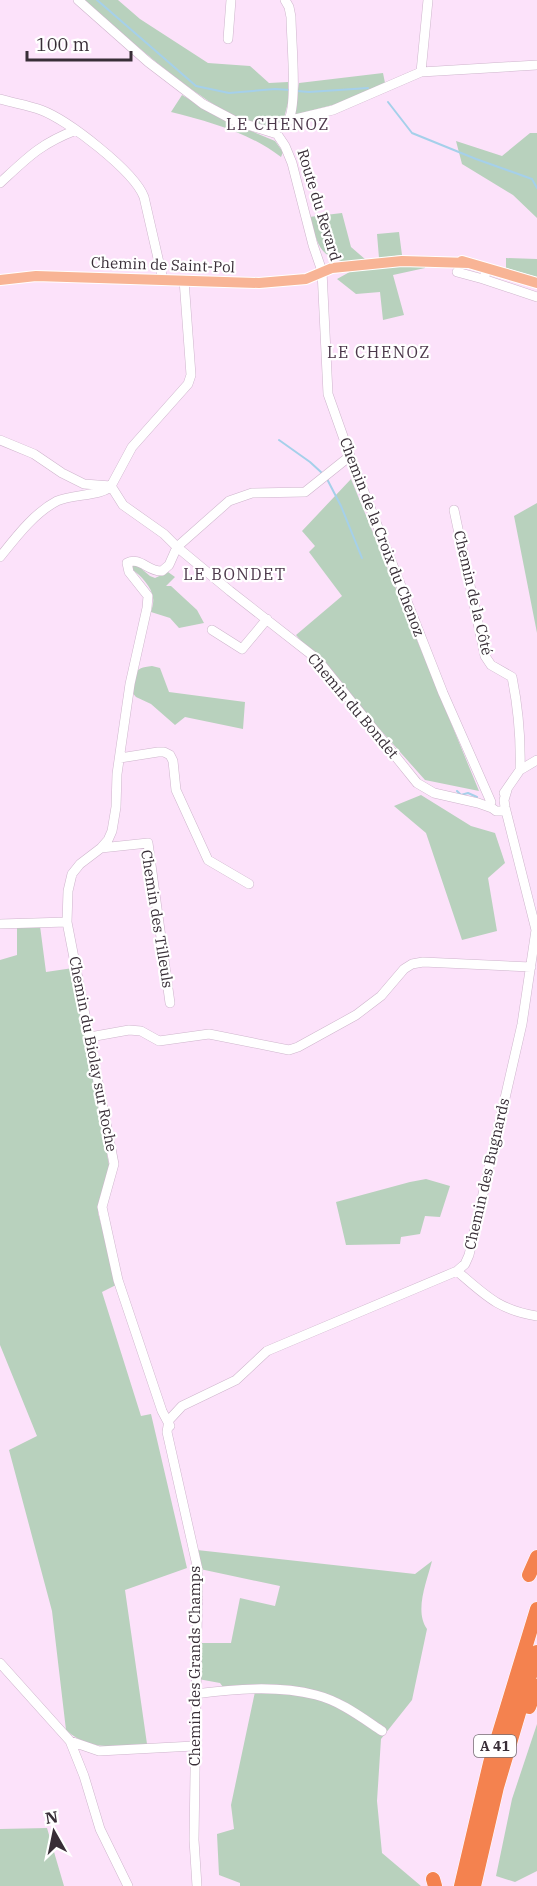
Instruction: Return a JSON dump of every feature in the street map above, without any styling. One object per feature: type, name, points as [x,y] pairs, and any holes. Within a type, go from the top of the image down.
[{"type":"highway","points":[[529,1575],[537,1557]]},
{"type":"highway","name":"A 41","points":[[461,1886],[490,1763],[537,1609]]},
{"type":"highway","name":"A 41","points":[[474,1886],[497,1787],[537,1652]]},
{"type":"highway","points":[[497,1787],[537,1686]]},
{"type":"main road","name":"Route du Revard","points":[[322,271],[432,255],[469,263],[485,274],[537,283]]},
{"type":"main road","name":"Chemin de Saint-Pol","points":[[0,280],[36,276],[259,283],[306,279],[322,271]]},
{"type":"street","points":[[78,0],[148,62],[203,104],[250,127],[283,126],[333,110],[421,72],[537,65]]},
{"type":"street","points":[[228,39],[231,0]]},
{"type":"street","points":[[283,126],[294,80],[291,17],[285,0]]},
{"type":"street","points":[[421,72],[428,0]]},
{"type":"street","points":[[0,99],[41,110],[60,119],[106,154],[141,188],[163,280]]},
{"type":"street","name":"Route du Revard","points":[[283,126],[285,146],[292,163],[322,271]]},
{"type":"street","points":[[0,183],[46,142],[76,130]]},
{"type":"street","name":"Chemin de la Croix du Chenoz","points":[[322,271],[328,394],[443,693],[497,801]]},
{"type":"street","points":[[457,272],[485,274],[537,297]]},
{"type":"street","points":[[0,557],[27,525],[48,506],[71,496],[103,492],[111,486],[132,447],[188,384],[191,375],[184,280]]},
{"type":"street","points":[[1,441],[34,454],[62,473],[84,484],[111,486]]},
{"type":"street","points":[[101,848],[108,840],[114,819],[117,774],[130,684],[147,609],[148,596],[129,572],[127,563],[137,560],[153,571],[162,571],[169,564],[177,547],[229,501],[252,493],[305,492],[350,456]]},
{"type":"street","name":"Chemin du Bondet","points":[[111,486],[123,505],[164,534],[177,547],[317,659],[417,783],[434,793],[478,803],[497,801]]},
{"type":"street","name":"Chemin de la Côté","points":[[454,510],[485,656],[491,665],[512,677],[520,742],[520,770]]},
{"type":"street","points":[[212,630],[242,649],[267,620]]},
{"type":"street","points":[[120,758],[158,752],[170,755],[176,790],[208,860],[249,884]]},
{"type":"street","points":[[497,801],[520,770],[537,760]]},
{"type":"street","name":"Chemin des Bugnards","points":[[457,1271],[465,1264],[469,1255],[522,1024],[536,930],[508,820],[497,801]]},
{"type":"street","name":"Chemin des Tilleuls","points":[[101,848],[148,843],[170,1003]]},
{"type":"street","name":"Chemin du Biolay sur Roche","points":[[101,848],[80,864],[72,874],[68,891],[67,922],[114,1164],[102,1207],[118,1280],[162,1411],[169,1425]]},
{"type":"street","points":[[0,924],[67,922]]},
{"type":"street","points":[[90,1037],[129,1030],[141,1031],[159,1041],[209,1034],[289,1050],[356,1015],[381,996],[404,969],[412,964],[423,962],[531,967]]},
{"type":"street","points":[[169,1425],[179,1409],[188,1402],[236,1380],[267,1351],[457,1271],[494,1302],[520,1314],[537,1316]]},
{"type":"street","name":"Chemin des Grands Champs","points":[[169,1425],[198,1570],[194,1746],[194,1840],[197,1886]]},
{"type":"street","points":[[0,1664],[70,1741],[84,1776],[100,1829],[128,1886]]},
{"type":"street","points":[[195,1694],[223,1690],[268,1689],[317,1695],[348,1708],[382,1731]]},
{"type":"street","points":[[70,1741],[99,1751],[194,1746]]},
{"type":"green space","points":[[84,0],[118,0],[140,19],[208,63],[250,66],[269,83],[288,82],[289,99],[284,118],[273,125],[255,125],[232,115],[176,78]]},
{"type":"green space","points":[[383,73],[385,83],[348,101],[294,115],[299,83]]},
{"type":"green space","points":[[182,95],[225,120],[275,141],[283,152],[281,157],[242,134],[171,112]]},
{"type":"green space","points":[[530,133],[537,133],[537,218],[513,195],[462,164],[456,141],[502,156]]},
{"type":"green space","points":[[342,213],[351,247],[373,266],[425,262],[425,268],[393,275],[404,315],[383,320],[380,292],[356,294],[337,279],[355,269],[355,265],[327,255],[319,245],[309,217]]},
{"type":"green space","points":[[399,232],[402,255],[379,258],[377,234]]},
{"type":"green space","points":[[506,258],[537,259],[537,277],[506,268]]},
{"type":"green space","points":[[351,479],[479,791],[425,780],[296,635],[342,596],[309,552],[315,546],[302,531]]},
{"type":"green space","points":[[537,503],[537,633],[514,516]]},
{"type":"green space","points":[[137,565],[155,578],[168,572],[175,577],[166,586],[171,586],[197,610],[204,623],[179,628],[170,618],[151,612],[153,601],[151,590],[133,570],[133,566]]},
{"type":"green space","points":[[152,666],[160,668],[169,692],[245,702],[243,729],[185,717],[175,725],[151,704],[136,697],[131,691],[138,670]]},
{"type":"green space","points":[[421,795],[471,826],[495,833],[505,863],[488,878],[497,931],[462,940],[426,833],[394,806]]},
{"type":"green space","points":[[40,926],[46,972],[73,968],[110,1170],[98,1213],[118,1284],[102,1292],[141,1416],[151,1414],[187,1568],[125,1590],[147,1744],[94,1745],[84,1742],[66,1730],[52,1611],[9,1450],[37,1436],[0,1345],[0,960],[17,955],[17,927]]},
{"type":"green space","points":[[426,1179],[450,1186],[440,1217],[425,1216],[420,1234],[401,1237],[400,1244],[346,1245],[336,1202]]},
{"type":"green space","points":[[197,1550],[415,1574],[432,1561],[422,1605],[423,1622],[427,1629],[412,1700],[381,1739],[377,1801],[382,1853],[421,1886],[240,1886],[240,1883],[219,1875],[217,1834],[234,1829],[231,1805],[256,1687],[223,1687],[220,1683],[198,1679],[200,1643],[231,1643],[240,1598],[275,1606],[280,1586],[200,1569]]},
{"type":"green space","points":[[537,1724],[537,1871],[515,1882],[496,1876],[512,1799]]},
{"type":"green space","points":[[47,1828],[64,1886],[0,1886],[0,1829]]},
{"type":"waterway","points":[[97,0],[196,86],[229,93],[290,90]]},
{"type":"waterway","points":[[297,91],[368,88]]},
{"type":"waterway","points":[[388,102],[412,133],[532,179],[537,188]]},
{"type":"waterway","points":[[279,440],[322,473]]},
{"type":"waterway","points":[[327,479],[341,506],[362,558]]},
{"type":"waterway","points":[[457,791],[461,795],[468,793],[477,797]]},
{"type":"district","name":"LE CHENOZ","points":[[278,124]]},
{"type":"district","name":"LE CHENOZ","points":[[379,352]]},
{"type":"district","name":"LE BONDET","points":[[235,574]]}]
